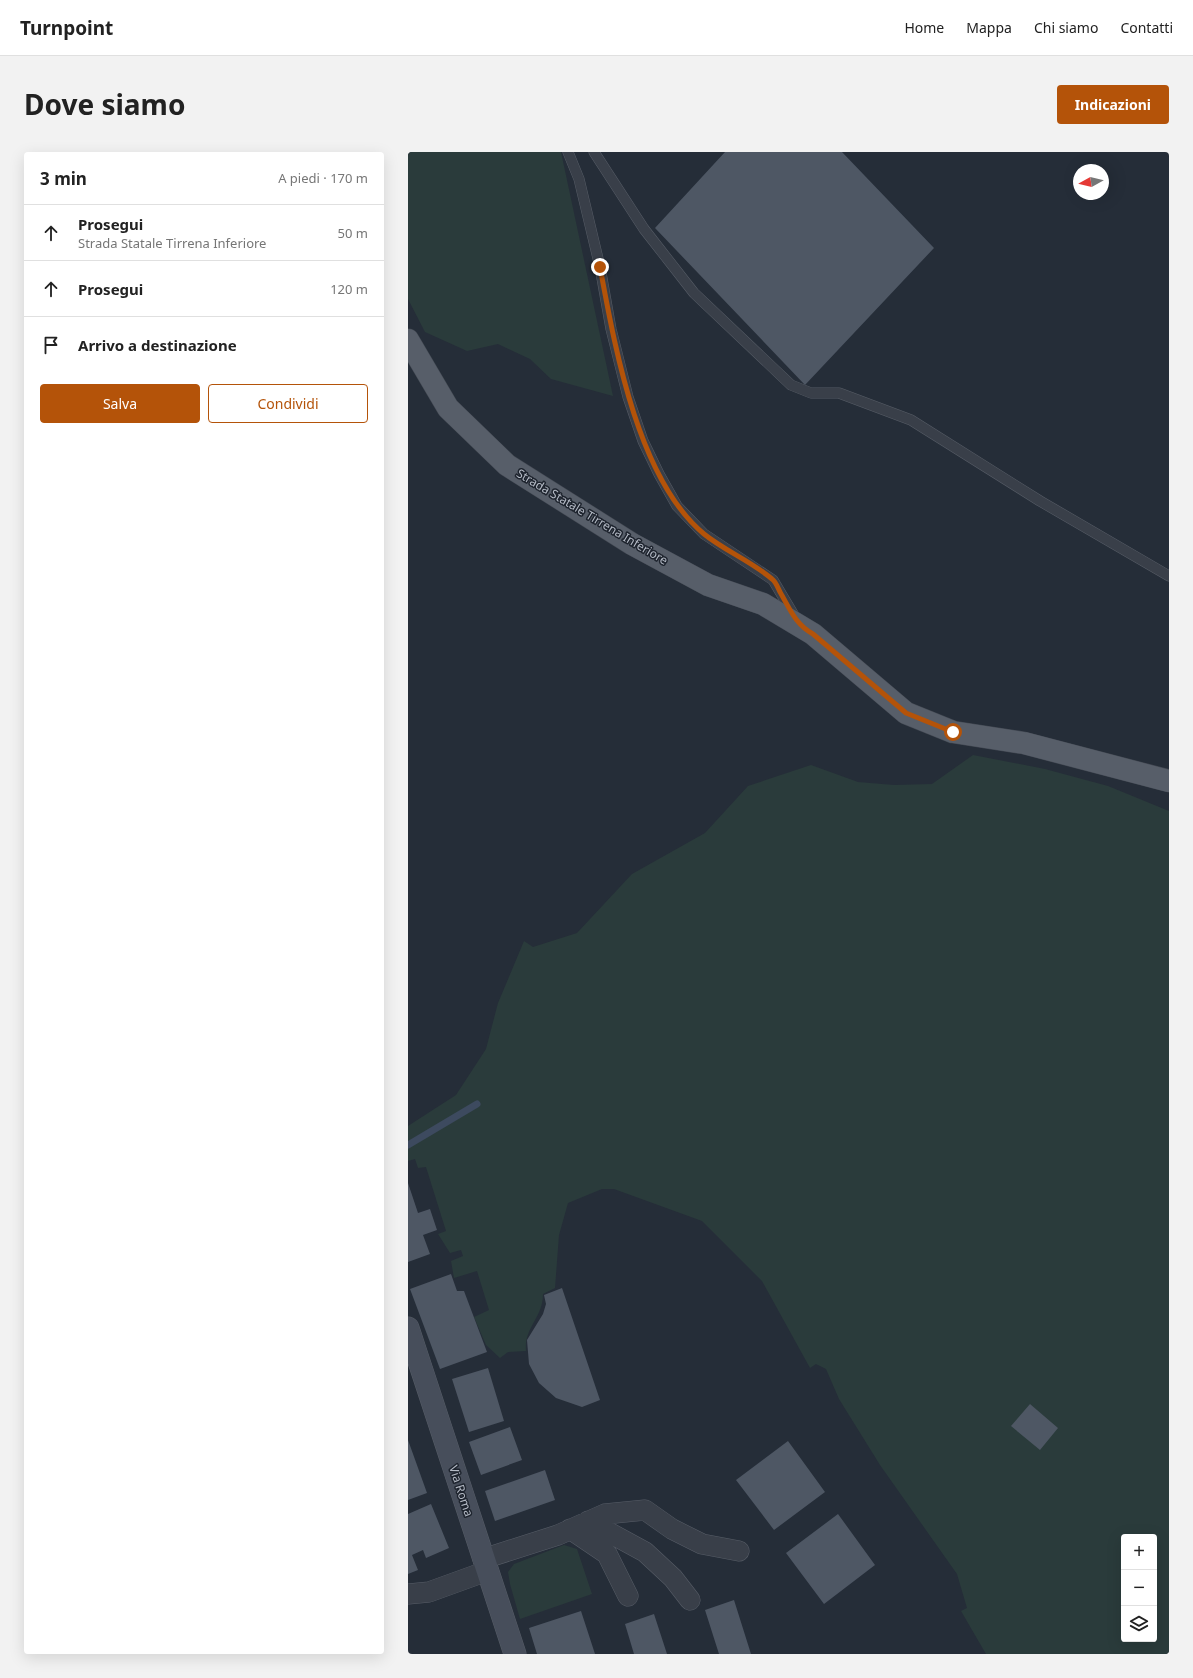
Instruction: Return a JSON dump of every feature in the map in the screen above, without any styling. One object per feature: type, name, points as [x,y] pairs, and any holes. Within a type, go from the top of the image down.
[{"type":"main road","name":"Strada Statale Tirrena Inferiore","points":[[408,340],[448,408],[507,465],[632,544],[708,585],[763,604],[813,634],[906,713],[953,732],[1024,743],[1169,781]]},
{"type":"street","name":"Via Roma","points":[[408,1328],[515,1654]]},
{"type":"street","points":[[408,1594],[428,1592],[485,1565],[605,1514],[645,1510],[672,1529],[702,1544],[739,1552]]},
{"type":"street","points":[[579,1525],[606,1554],[628,1596]]},
{"type":"street","points":[[579,1525],[645,1552],[673,1578],[690,1600]]},
{"type":"lane","points":[[568,152],[580,180],[600,267],[611,329],[628,397],[644,441],[659,474],[677,506],[704,534],[773,580],[801,627]]},
{"type":"lane","points":[[594,152],[644,229],[694,293],[791,385],[811,393],[839,393],[911,420],[1040,501],[1169,576]]},
{"type":"shaded area","points":[[408,152],[561,152],[613,396],[551,379],[530,359],[498,344],[467,351],[425,332],[408,299]]},
{"type":"shaded area","points":[[973,755],[1045,769],[1108,786],[1169,811],[1169,1654],[986,1654],[961,1611],[967,1608],[957,1574],[880,1465],[839,1399],[826,1369],[816,1364],[810,1368],[762,1281],[702,1221],[614,1189],[602,1189],[568,1203],[559,1235],[555,1288],[543,1294],[540,1310],[528,1335],[526,1351],[508,1352],[500,1358],[486,1345],[474,1317],[489,1310],[477,1271],[454,1278],[451,1261],[463,1256],[461,1250],[450,1253],[438,1234],[446,1231],[426,1167],[418,1168],[415,1159],[408,1161],[408,1126],[456,1095],[486,1049],[498,1003],[524,941],[533,947],[577,933],[632,874],[705,833],[748,786],[811,765],[858,782],[894,785],[932,784]]},
{"type":"shaded area","points":[[564,1545],[577,1549],[592,1594],[520,1619],[508,1572],[514,1564]]},
{"type":"building","points":[[725,152],[842,152],[934,248],[805,385],[655,228]]},
{"type":"building","points":[[408,1183],[418,1213],[430,1209],[437,1230],[423,1235],[430,1254],[408,1262]]},
{"type":"building","points":[[451,1274],[457,1291],[464,1291],[487,1352],[440,1369],[410,1289]]},
{"type":"building","points":[[562,1288],[600,1400],[582,1407],[556,1398],[539,1383],[529,1364],[527,1340],[543,1314],[546,1304],[544,1295]]},
{"type":"building","points":[[488,1368],[504,1421],[469,1432],[452,1379]]},
{"type":"building","points":[[1030,1404],[1058,1428],[1040,1450],[1011,1426]]},
{"type":"building","points":[[510,1427],[522,1460],[481,1475],[469,1442]]},
{"type":"building","points":[[408,1440],[427,1493],[408,1500]]},
{"type":"building","points":[[788,1441],[825,1492],[774,1530],[736,1480]]},
{"type":"building","points":[[545,1470],[555,1500],[495,1521],[485,1491]]},
{"type":"building","points":[[431,1504],[449,1548],[426,1558],[423,1550],[412,1555],[418,1570],[408,1574],[408,1514]]},
{"type":"building","points":[[838,1514],[875,1565],[824,1604],[786,1553]]},
{"type":"building","points":[[734,1600],[751,1654],[719,1654],[705,1610]]},
{"type":"building","points":[[581,1611],[595,1654],[537,1654],[529,1628]]},
{"type":"building","points":[[654,1614],[667,1654],[634,1654],[625,1624]]},
{"type":"waterway","points":[[408,1145],[477,1104]]},
{"type":"route","points":[[600,267],[611,329],[628,397],[644,441],[659,474],[677,506],[704,534],[773,580],[801,627],[813,634],[906,713],[953,732]]}]
